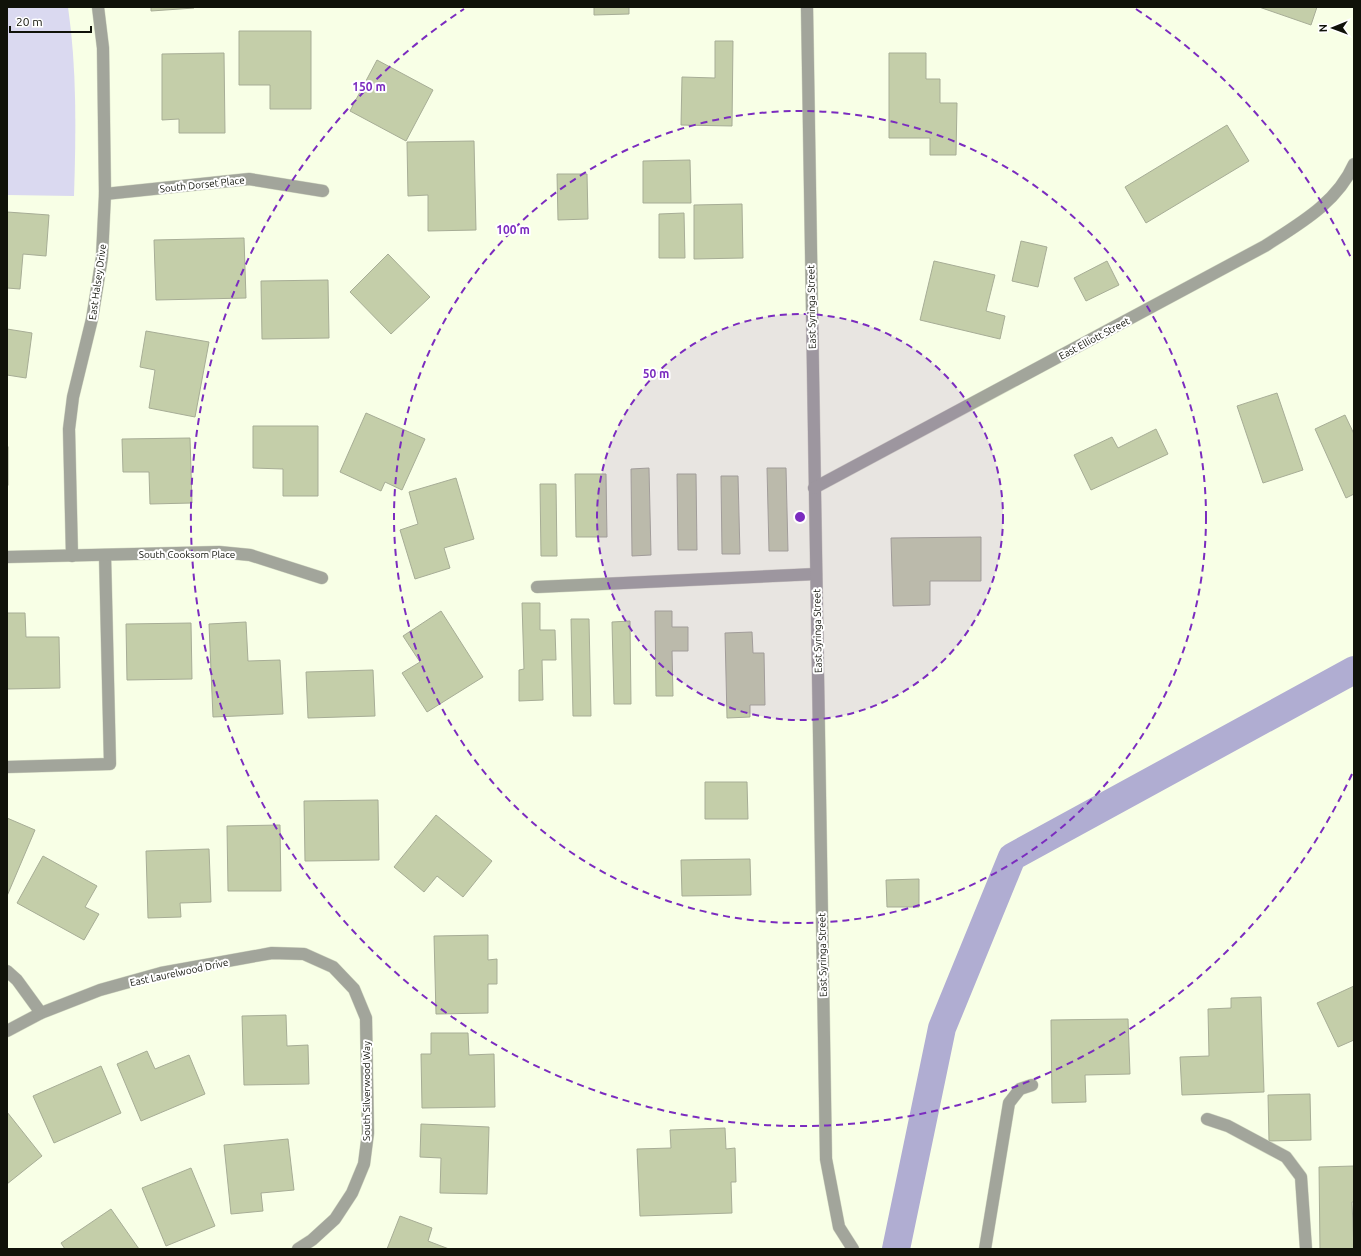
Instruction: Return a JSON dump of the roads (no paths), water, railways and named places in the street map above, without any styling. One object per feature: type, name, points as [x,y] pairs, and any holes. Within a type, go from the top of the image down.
[{"type":"street","name":"East Halsey Drive","points":[[72,556],[69,429],[73,397],[94,311],[102,257],[105,194],[103,48],[98,7]]},
{"type":"street","name":"East Syringa Street","points":[[807,7],[826,1159],[839,1227],[853,1249]]},
{"type":"street","name":"East Elliott Street","points":[[814,488],[1265,246],[1317,212],[1348,179],[1354,164]]},
{"type":"street","name":"South Dorset Place","points":[[105,194],[249,179],[323,191]]},
{"type":"street","name":"South Cooksom Place","points":[[7,557],[219,552],[250,555],[322,578]]},
{"type":"street","points":[[7,767],[110,764],[105,555]]},
{"type":"street","points":[[536,587],[816,574]]},
{"type":"street","name":"East Laurelwood Drive","points":[[7,1031],[41,1013],[100,990],[161,973],[272,953],[304,954],[333,966]]},
{"type":"street","name":"South Silverwood Way","points":[[298,1249],[312,1240],[335,1219],[352,1193],[364,1164],[368,1133],[366,1018],[354,989],[333,966]]},
{"type":"street","points":[[7,971],[17,980],[41,1013]]},
{"type":"street","points":[[985,1249],[1009,1103],[1020,1089],[1032,1085]]},
{"type":"street","points":[[1207,1119],[1228,1126],[1286,1157],[1301,1177],[1306,1249]]},
{"type":"waterway","points":[[896,1249],[942,1028],[1012,857],[1354,670]]}]
